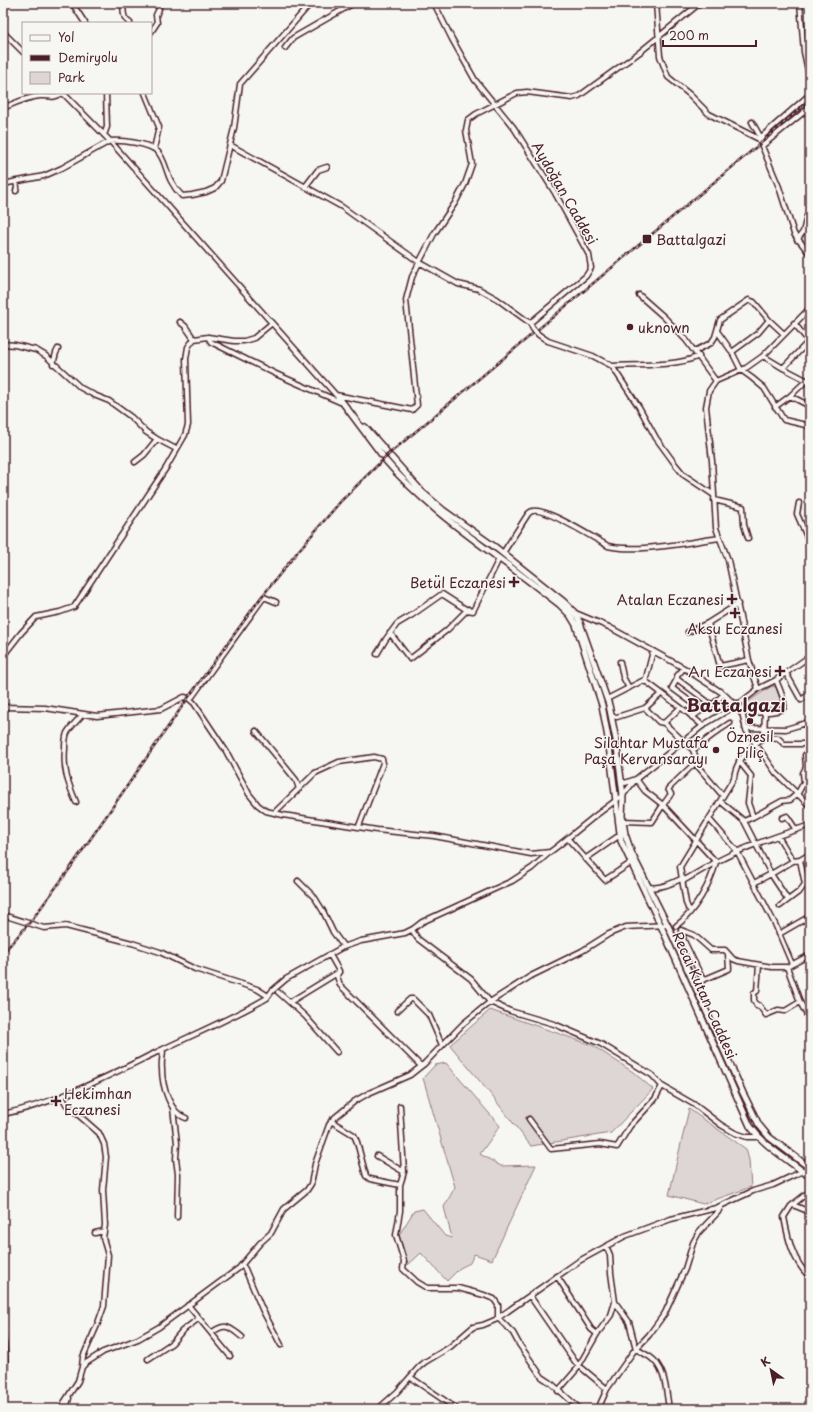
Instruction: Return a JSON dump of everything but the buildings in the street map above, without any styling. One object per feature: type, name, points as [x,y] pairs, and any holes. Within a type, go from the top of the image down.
[{"type":"main road","points":[[343,402],[384,453]]},
{"type":"main road","points":[[389,459],[422,492],[443,510],[503,553],[564,602],[572,613],[422,499],[406,483],[389,459]]},
{"type":"main road","name":"Recai Kutan Caddesi","points":[[572,613],[582,626],[607,699],[616,740],[623,795],[623,821],[625,834],[632,854],[669,927],[747,1104],[759,1126],[769,1137],[809,1166]]},
{"type":"main road","name":"Recai Kutan Caddesi","points":[[572,613],[602,705],[608,738],[621,841],[661,926],[750,1126],[758,1137],[768,1146],[810,1177]]},
{"type":"street","points":[[72,3],[84,22]]},
{"type":"street","points":[[123,3],[123,16],[129,22]]},
{"type":"street","points":[[152,30],[157,23],[156,15],[159,9],[158,3]]},
{"type":"street","points":[[3,184],[44,176],[62,168],[110,141],[118,140],[138,143],[157,151],[166,165],[174,187],[182,196],[192,195],[215,188],[222,181],[230,145],[240,84],[311,3]]},
{"type":"street","points":[[285,48],[293,38],[354,3]]},
{"type":"street","name":"Aydoğan Caddesi","points":[[434,3],[475,80],[514,128],[556,193],[589,255],[591,268],[586,276],[537,316],[530,324]]},
{"type":"street","points":[[656,3],[660,56],[668,77],[689,94],[709,114],[760,138]]},
{"type":"street","points":[[336,395],[412,410],[417,406],[406,300],[412,277],[419,262],[434,234],[455,203],[465,184],[472,164],[466,130],[468,120],[476,114],[517,93],[527,92],[572,98],[579,96],[640,52],[700,3]]},
{"type":"street","points":[[800,3],[804,52],[810,80]]},
{"type":"street","points":[[3,32],[22,51]]},
{"type":"street","points":[[760,138],[808,96],[810,92]]},
{"type":"street","points":[[3,108],[24,99],[42,96],[53,97],[60,94]]},
{"type":"street","points":[[63,94],[110,141],[343,402]]},
{"type":"street","points":[[104,135],[107,127],[106,94]]},
{"type":"street","points":[[145,94],[159,127],[154,150]]},
{"type":"street","points":[[762,146],[810,107]]},
{"type":"street","points":[[752,122],[760,138],[779,187],[794,234],[797,240],[810,254]]},
{"type":"street","points":[[230,145],[342,207],[419,262],[458,284],[479,289],[497,299],[530,324],[539,335],[548,341],[593,356],[612,366],[639,407],[656,438],[675,464],[684,475],[714,495]]},
{"type":"street","points":[[305,187],[318,170],[327,167]]},
{"type":"street","points":[[16,181],[16,191]]},
{"type":"street","points":[[797,240],[803,232],[807,216],[810,214]]},
{"type":"street","points":[[639,295],[664,317],[695,351],[716,382]]},
{"type":"street","points":[[695,351],[711,342],[715,337],[720,320],[749,300],[754,302],[768,320],[784,334]]},
{"type":"street","points":[[758,689],[749,660],[728,560],[716,528],[712,461],[706,407],[708,391],[716,382],[741,370],[763,356],[810,308]]},
{"type":"street","points":[[732,352],[758,333],[768,320]]},
{"type":"street","points":[[180,322],[185,326],[194,339]]},
{"type":"street","points":[[3,654],[20,633],[36,617],[60,612],[74,607],[166,468],[185,435],[188,425],[186,359],[188,347],[194,339],[208,337],[244,341],[254,338],[272,323]]},
{"type":"street","points":[[784,368],[809,341],[794,323]]},
{"type":"street","points":[[717,332],[732,352],[741,370],[764,388],[775,407],[786,421],[810,426]]},
{"type":"street","points":[[208,337],[211,342],[276,374],[343,402]]},
{"type":"street","points":[[3,344],[36,350],[46,356],[81,388],[110,401],[131,417],[146,432],[176,449]]},
{"type":"street","points":[[53,364],[58,349]]},
{"type":"street","points":[[612,366],[678,362],[692,360],[699,356]]},
{"type":"street","points":[[763,356],[808,381],[775,407]]},
{"type":"street","points":[[790,396],[810,406]]},
{"type":"street","points":[[135,462],[144,455],[157,439]]},
{"type":"street","points":[[714,500],[743,507],[744,525],[748,538]]},
{"type":"street","points":[[799,503],[797,514],[807,537],[810,539]]},
{"type":"street","points":[[503,553],[528,514],[533,511],[542,512],[552,516],[608,546],[618,548],[655,547],[720,538]]},
{"type":"street","points":[[377,654],[397,624],[442,594],[467,610],[473,611],[500,559]]},
{"type":"street","points":[[3,707],[45,708],[96,716],[161,710],[184,697],[192,697],[264,597],[276,602]]},
{"type":"street","points":[[688,632],[708,623],[738,604]]},
{"type":"street","points":[[390,633],[410,659],[448,630],[467,610]]},
{"type":"street","points":[[572,613],[610,627],[684,668],[724,694],[733,703],[740,703]]},
{"type":"street","points":[[708,623],[720,666],[749,660]]},
{"type":"street","points":[[645,682],[653,651]]},
{"type":"street","points":[[3,1114],[33,1108],[113,1074],[163,1049],[197,1035],[255,1005],[268,996],[286,979],[344,947],[361,941],[405,933],[412,930],[422,922],[512,881],[532,868],[550,852],[623,795],[636,779],[683,741],[703,726],[740,703],[758,689],[776,680],[810,656]]},
{"type":"street","points":[[620,662],[623,677],[629,688]]},
{"type":"street","points":[[684,668],[676,676],[677,679],[672,688],[702,710]]},
{"type":"street","points":[[786,673],[801,700],[810,694]]},
{"type":"street","points":[[677,679],[712,705]]},
{"type":"street","points":[[607,699],[644,680],[703,726]]},
{"type":"street","points":[[741,713],[779,711],[784,707],[784,702],[776,680]]},
{"type":"street","points":[[611,716],[616,717],[645,708],[661,694]]},
{"type":"street","points":[[692,717],[712,705],[724,694]]},
{"type":"street","points":[[188,698],[194,703],[226,751],[249,794],[258,805],[266,811],[283,816],[434,836],[531,854],[550,852]]},
{"type":"street","points":[[740,703],[745,728],[755,744],[776,773],[809,803]]},
{"type":"street","points":[[623,821],[652,822],[670,794],[668,789],[697,761],[693,750],[664,723],[659,722],[645,708]]},
{"type":"street","points":[[664,723],[680,708]]},
{"type":"street","points":[[764,737],[765,712]]},
{"type":"street","points":[[76,802],[69,786],[64,768],[66,735],[83,714]]},
{"type":"street","points":[[745,728],[786,729],[808,722],[810,729]]},
{"type":"street","points":[[693,750],[730,723]]},
{"type":"street","points":[[256,731],[296,780],[299,789]]},
{"type":"street","points":[[691,911],[686,903],[680,867],[697,840],[710,815],[734,778],[742,756],[764,737],[778,738],[784,744],[810,744]]},
{"type":"street","points":[[744,821],[782,801],[790,800],[798,793],[804,782],[803,771],[806,767],[805,755],[810,751]]},
{"type":"street","points":[[274,813],[315,773],[339,762],[374,757],[382,759],[383,763],[359,826]]},
{"type":"street","points":[[739,761],[751,776],[748,803],[753,817]]},
{"type":"street","points":[[695,763],[723,796]]},
{"type":"street","points":[[621,780],[625,783],[636,779]]},
{"type":"street","points":[[636,779],[646,791],[697,840],[716,862]]},
{"type":"street","points":[[720,801],[744,821],[771,874],[788,900]]},
{"type":"street","points":[[782,818],[787,816],[796,830]]},
{"type":"street","points":[[709,819],[737,851],[779,934],[792,964]]},
{"type":"street","points":[[649,887],[658,888],[683,880],[737,851],[810,825]]},
{"type":"street","points":[[585,859],[620,835]]},
{"type":"street","points":[[778,836],[793,860]]},
{"type":"street","points":[[568,838],[605,880],[631,862]]},
{"type":"street","points":[[754,883],[793,860],[800,860],[810,854]]},
{"type":"street","points":[[780,906],[800,891],[805,884],[800,860]]},
{"type":"street","points":[[82,1367],[103,1352],[138,1340],[159,1327],[242,1265],[271,1233],[284,1209],[303,1194],[311,1184],[323,1140],[331,1121],[355,1101],[368,1093],[410,1075],[464,1023],[490,1002],[531,976],[582,950],[609,934],[626,927],[677,926],[687,917],[700,899],[713,876],[716,862]]},
{"type":"street","points":[[298,881],[315,898],[324,912],[333,932],[344,947]]},
{"type":"street","points":[[3,915],[44,928],[66,926],[160,952],[195,968],[257,989],[268,996]]},
{"type":"street","points":[[779,934],[805,919]]},
{"type":"street","points":[[677,926],[681,930],[694,936],[711,950],[725,950],[733,959],[738,961],[772,967],[787,967],[810,955]]},
{"type":"street","points":[[412,930],[418,939],[471,979],[490,1002],[510,1011],[554,1024],[601,1044],[652,1075],[662,1086],[695,1105],[735,1133],[747,1137],[758,1137]]},
{"type":"street","points":[[681,930],[684,941],[703,980]]},
{"type":"street","points":[[693,984],[729,969],[728,954]]},
{"type":"street","points":[[330,955],[339,972],[337,976],[340,985],[421,1066]]},
{"type":"street","points":[[759,964],[757,991],[754,993],[754,1000],[756,1006],[759,1005],[766,1016],[778,1010],[785,1011],[800,1002]]},
{"type":"street","points":[[787,967],[800,1002],[810,1021]]},
{"type":"street","points":[[290,1002],[339,972]]},
{"type":"street","points":[[278,992],[290,1002],[337,1052]]},
{"type":"street","points":[[397,1011],[410,999],[413,999],[429,1015],[442,1045]]},
{"type":"street","points":[[163,1049],[161,1067],[163,1081],[173,1108],[177,1142],[177,1218]]},
{"type":"street","points":[[529,1119],[551,1149],[600,1144],[617,1147],[630,1126],[655,1099],[662,1086]]},
{"type":"street","points":[[60,1409],[78,1381],[83,1357],[104,1306],[108,1255],[103,1238],[105,1209],[103,1190],[106,1157],[104,1144],[99,1133],[66,1104],[62,1096]]},
{"type":"street","points":[[400,1106],[404,1172],[400,1185],[400,1211],[396,1235],[404,1261],[403,1269],[416,1282],[427,1288],[458,1288],[484,1294],[494,1299],[498,1305],[498,1318],[513,1333],[542,1377],[551,1383],[558,1391],[580,1409]]},
{"type":"street","points":[[173,1108],[178,1114],[186,1118]]},
{"type":"street","points":[[331,1121],[354,1136],[366,1176],[370,1179],[400,1185]]},
{"type":"street","points":[[377,1156],[404,1172]]},
{"type":"street","points":[[378,1409],[397,1392],[425,1362],[450,1347],[473,1327],[483,1325],[498,1318],[579,1261],[606,1246],[647,1227],[716,1208],[753,1191],[774,1185],[803,1171],[809,1166]]},
{"type":"street","points":[[810,1191],[793,1205],[784,1218],[787,1234],[795,1258],[800,1268],[810,1277]]},
{"type":"street","points":[[793,1205],[810,1212]]},
{"type":"street","points":[[598,1409],[607,1389],[636,1349],[649,1335],[665,1313],[685,1269],[699,1232],[718,1212],[721,1206]]},
{"type":"street","points":[[95,1233],[104,1231]]},
{"type":"street","points":[[606,1246],[610,1255],[615,1302],[629,1322],[636,1349],[650,1357],[658,1365],[663,1376],[669,1409]]},
{"type":"street","points":[[242,1265],[262,1310],[281,1345]]},
{"type":"street","points":[[557,1276],[591,1328],[597,1334]]},
{"type":"street","points":[[530,1296],[552,1331],[578,1366],[607,1389]]},
{"type":"street","points":[[558,1391],[578,1366],[597,1334],[611,1315],[615,1302]]},
{"type":"street","points":[[188,1305],[230,1356]]},
{"type":"street","points":[[148,1358],[172,1342],[182,1331],[198,1319]]},
{"type":"street","points":[[211,1334],[219,1328],[229,1327],[242,1337]]},
{"type":"street","points":[[3,1337],[6,1371],[3,1405]]},
{"type":"street","points":[[410,1377],[457,1409]]},
{"type":"street","points":[[66,1409],[71,1393]]},
{"type":"green space","points":[[772,686],[776,687],[782,705],[780,708],[776,709],[745,705],[746,703]]},
{"type":"green space","points":[[490,1010],[592,1045],[633,1072],[653,1089],[611,1133],[531,1146],[450,1045]]},
{"type":"green space","points":[[446,1063],[500,1126],[480,1154],[501,1166],[536,1165],[492,1260],[474,1254],[470,1263],[460,1268],[447,1281],[421,1253],[408,1265],[399,1235],[414,1211],[423,1209],[445,1236],[452,1238],[444,1207],[455,1187],[423,1078],[435,1065]]},
{"type":"green space","points":[[689,1109],[746,1149],[749,1160],[751,1187],[703,1204],[669,1195]]},
{"type":"railway","points":[[3,953],[31,921],[71,867],[188,698],[260,599],[341,501],[390,453],[761,143],[810,100]]},
{"type":"place","name":"Battalgazi","points":[[647,239]]},
{"type":"place","name":"uknown","points":[[630,327]]},
{"type":"place","name":"Betül Eczanesi","points":[[514,582]]},
{"type":"place","name":"Atalan Eczanesi","points":[[732,599]]},
{"type":"place","name":"Aksu Eczanesi","points":[[735,613]]},
{"type":"place","name":"Arı Eczanesi","points":[[780,671]]},
{"type":"place","name":"Öznesil Piliç","points":[[750,721]]},
{"type":"place","name":"Silahtar Mustafa Paşa Kervansarayı","points":[[716,750]]},
{"type":"place","name":"Hekimhan Eczanesi","points":[[56,1101]]},
{"type":"district","name":"Battalgazi","points":[[736,704]]}]
